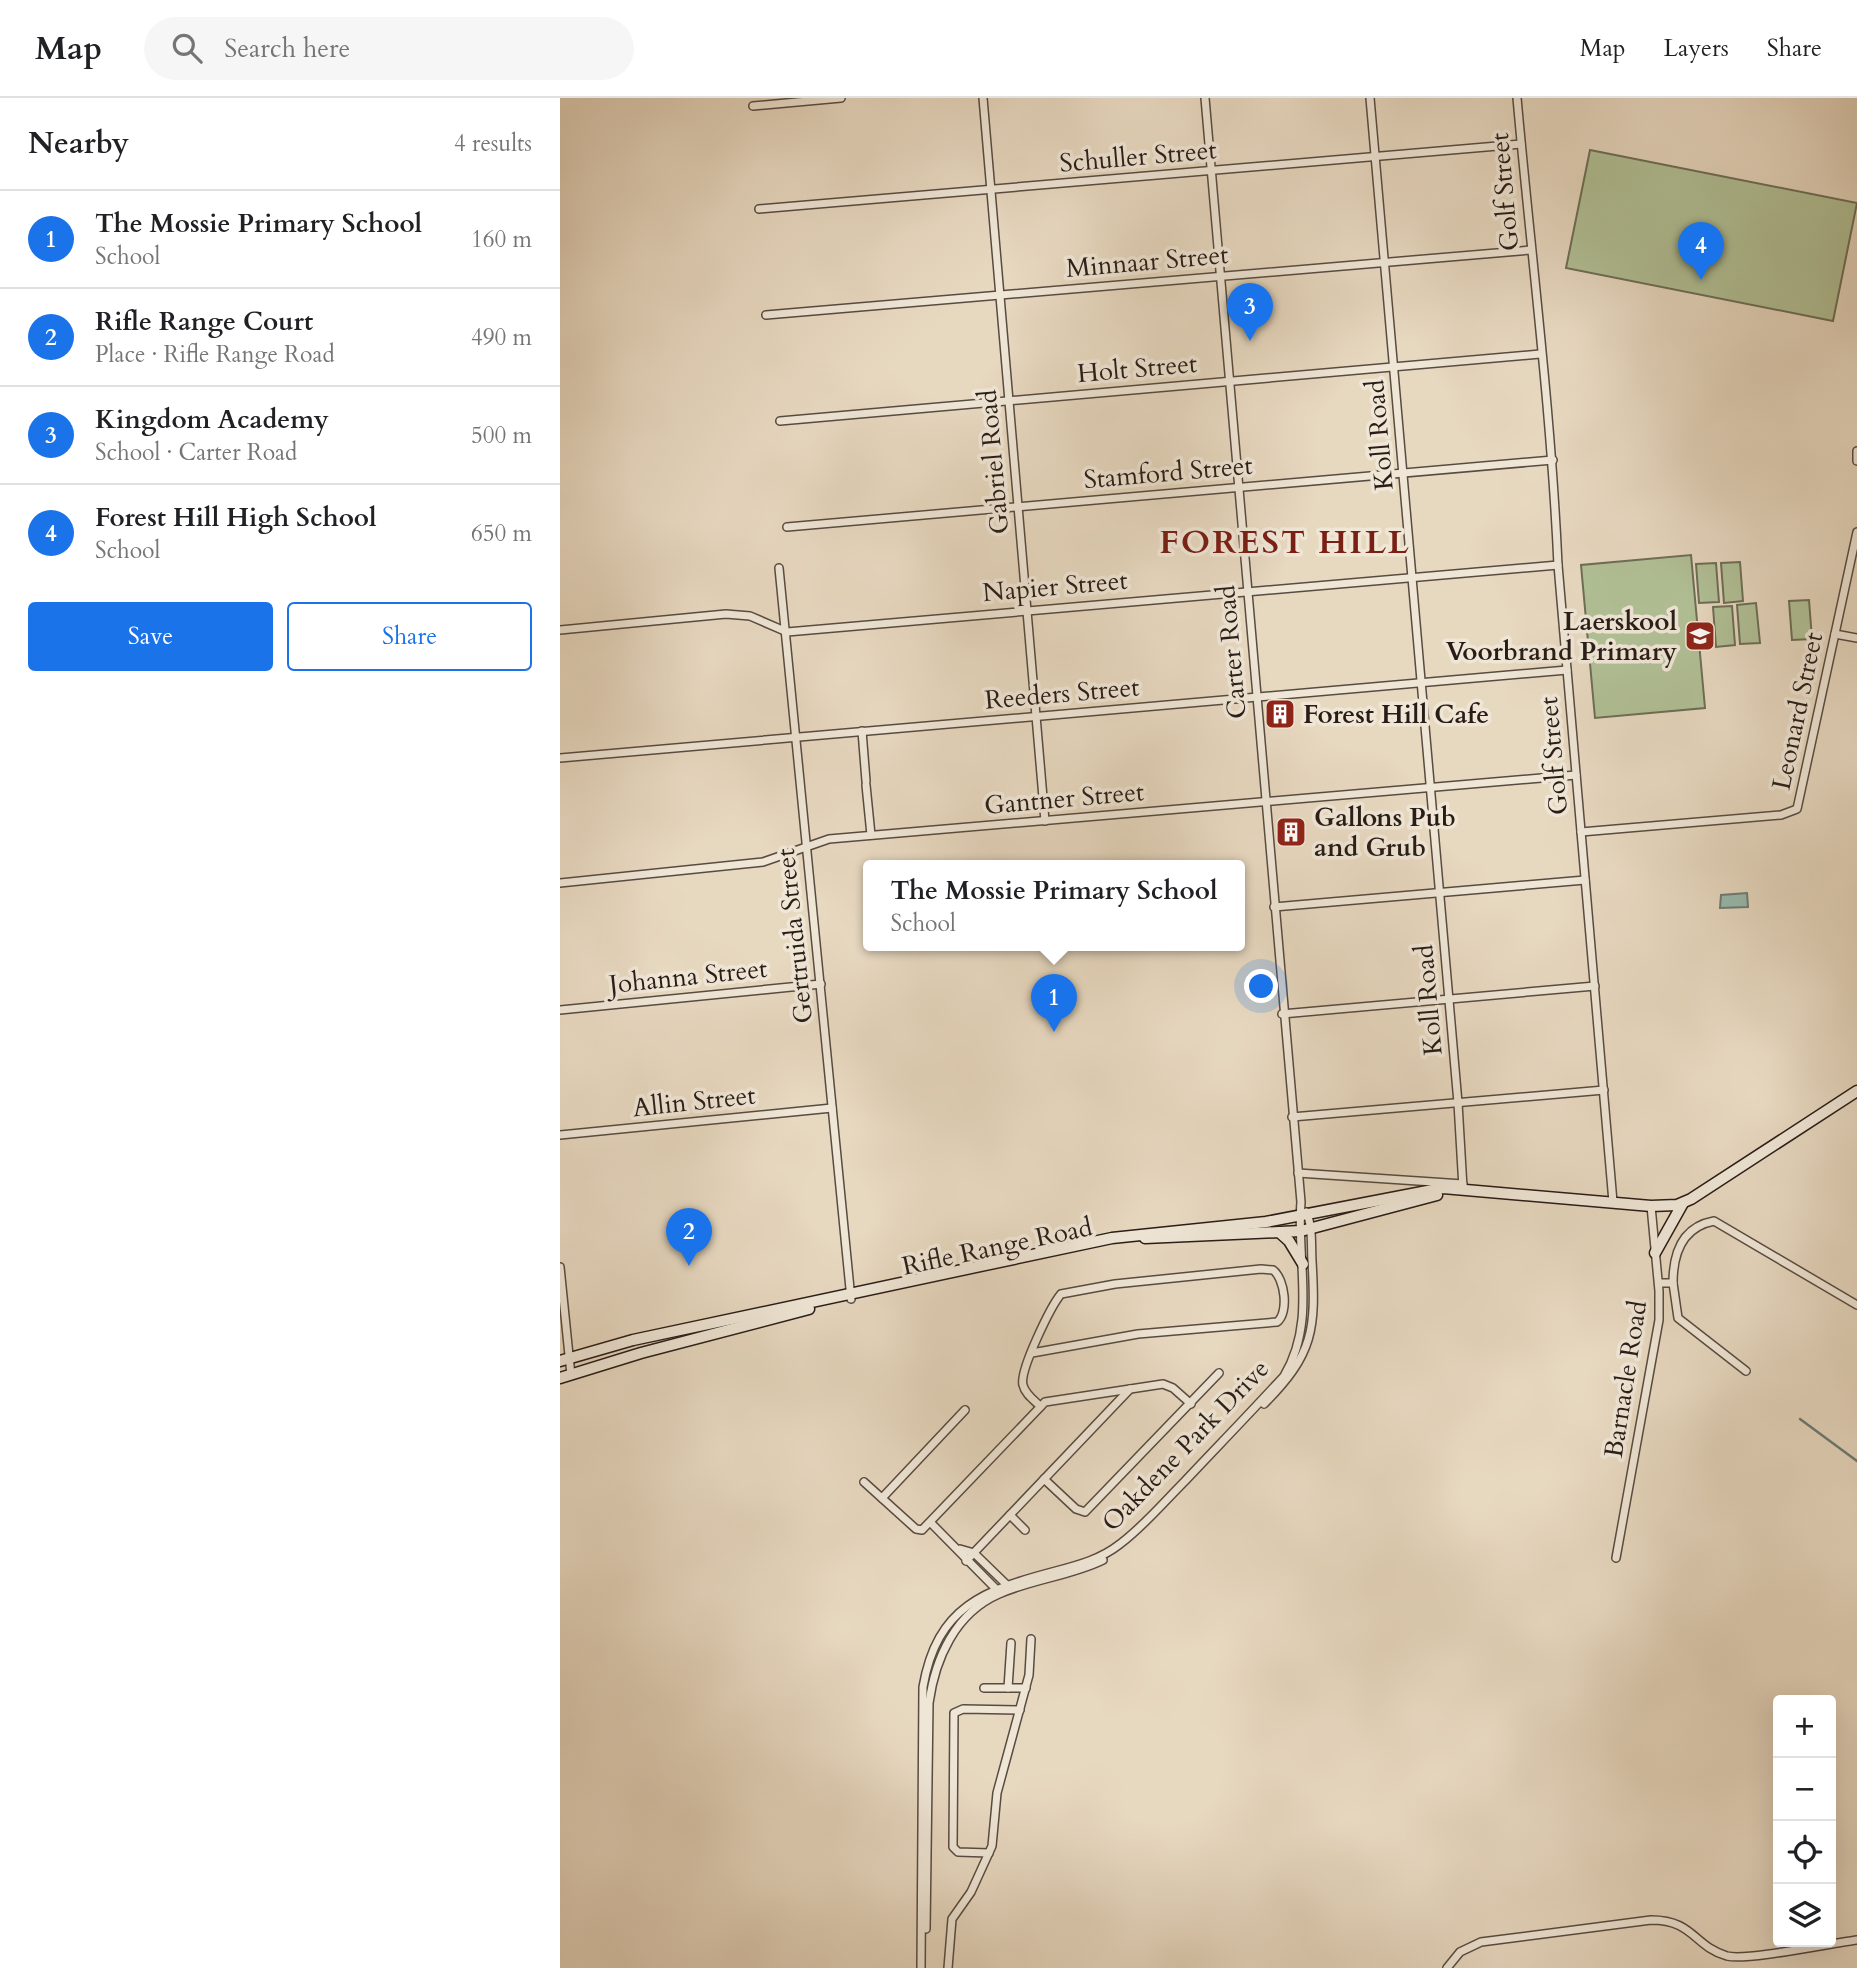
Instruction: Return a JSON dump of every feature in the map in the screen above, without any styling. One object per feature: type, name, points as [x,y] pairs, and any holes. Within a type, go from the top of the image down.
[{"type":"main road","points":[[1447,1190],[1463,1186],[1651,1206],[1683,1203],[1857,1091]]},
{"type":"main road","name":"Rifle Range Road","points":[[564,1359],[633,1340],[1114,1242],[1141,1238],[1306,1230],[1447,1190]]},
{"type":"main road","name":"Rifle Range Road","points":[[560,1378],[851,1296],[1112,1237],[1304,1216],[1447,1190]]},
{"type":"main road","points":[[1655,1253],[1683,1203]]},
{"type":"main road","points":[[1279,1232],[1289,1241],[1303,1264]]},
{"type":"street","points":[[753,106],[841,98]]},
{"type":"street","name":"Gabriel Road","points":[[983,98],[1045,821]]},
{"type":"street","name":"Carter Road","points":[[1205,98],[1282,1014],[1304,1216]]},
{"type":"street","name":"Koll Road","points":[[1370,98],[1463,1186]]},
{"type":"street","name":"Golf Street","points":[[1517,98],[1540,354],[1553,460],[1558,565],[1612,1202]]},
{"type":"street","name":"Schuller Street","points":[[759,209],[1521,144]]},
{"type":"street","name":"Minnaar Street","points":[[766,315],[1531,250]]},
{"type":"street","name":"Holt Street","points":[[780,421],[1540,354]]},
{"type":"street","points":[[1857,451],[1857,461]]},
{"type":"street","name":"Stamford Street","points":[[787,527],[1553,460]]},
{"type":"street","name":"Leonard Street","points":[[1581,832],[1782,815],[1794,811],[1801,800],[1857,532]]},
{"type":"street","name":"Napier Street","points":[[560,630],[726,614],[750,616],[787,632],[1558,565]]},
{"type":"street","name":"Gertruida Street","points":[[779,568],[851,1296]]},
{"type":"street","points":[[1835,634],[1857,638]]},
{"type":"street","name":"Reeders Street","points":[[560,758],[1567,670]]},
{"type":"street","points":[[862,731],[870,835]]},
{"type":"street","name":"Gantner Street","points":[[560,883],[763,862],[806,845],[870,835],[1576,775]]},
{"type":"street","points":[[1274,907],[1585,880]]},
{"type":"street","name":"Johanna Street","points":[[560,1010],[821,984]]},
{"type":"street","points":[[1282,1014],[1595,986]]},
{"type":"street","points":[[1292,1117],[1604,1090]]},
{"type":"street","name":"Allin Street","points":[[560,1135],[832,1108]]},
{"type":"street","points":[[1298,1173],[1463,1186]]},
{"type":"street","name":"Barnacle Road","points":[[1616,1558],[1659,1320],[1659,1283],[1651,1206]]},
{"type":"street","name":"Oakdene Park Drive","points":[[924,1968],[931,1685],[938,1660],[953,1633],[972,1612],[998,1591],[1083,1563],[1122,1543],[1284,1376],[1302,1344],[1315,1301],[1304,1216]]},
{"type":"street","points":[[1745,1371],[1678,1318],[1673,1262],[1685,1237],[1699,1226],[1714,1221],[1857,1305]]},
{"type":"street","name":"Oakdene Park Drive","points":[[1302,1344],[1306,1230]]},
{"type":"street","points":[[560,1266],[564,1359],[571,1375]]},
{"type":"street","points":[[1032,1353],[1138,1334],[1277,1322],[1283,1313],[1282,1281],[1273,1270],[1261,1269],[1069,1291],[1055,1302],[1032,1353],[1023,1375],[1023,1386],[1041,1406]]},
{"type":"street","points":[[1659,1283],[1673,1283]]},
{"type":"street","points":[[1044,1479],[1076,1509],[1085,1511],[1219,1373]]},
{"type":"street","points":[[864,1482],[916,1529],[922,1530],[932,1524],[1041,1406],[1052,1400],[1163,1384],[1191,1404]]},
{"type":"street","points":[[966,1561],[1131,1388]]},
{"type":"street","points":[[882,1498],[965,1410]]},
{"type":"street","points":[[1010,1515],[1024,1530]]},
{"type":"street","points":[[932,1524],[960,1549],[966,1561],[998,1591]]},
{"type":"street","points":[[960,1549],[974,1553],[1009,1587]]},
{"type":"street","points":[[948,1968],[952,1919],[971,1892],[989,1853],[999,1784],[1026,1688],[1031,1639]]},
{"type":"street","points":[[1008,1688],[1011,1643]]},
{"type":"street","points":[[984,1688],[1026,1688]]},
{"type":"street","points":[[989,1853],[962,1853],[953,1847],[954,1713],[963,1709],[1020,1710]]},
{"type":"street","points":[[1448,1968],[1460,1952],[1481,1942],[1651,1920],[1678,1923],[1713,1948],[1734,1957],[1857,1940]]},
{"type":"green space","points":[[1590,150],[1857,203],[1833,321],[1566,268]]},
{"type":"green space","points":[[1691,555],[1705,708],[1595,718],[1581,565]]},
{"type":"green space","points":[[1740,562],[1743,601],[1724,603],[1721,563]]},
{"type":"green space","points":[[1716,563],[1719,602],[1699,603],[1696,564]]},
{"type":"green space","points":[[1809,600],[1812,639],[1792,640],[1789,601]]},
{"type":"green space","points":[[1756,603],[1760,643],[1740,644],[1737,605]]},
{"type":"green space","points":[[1732,606],[1735,645],[1716,647],[1713,607]]},
{"type":"water","points":[[1747,893],[1748,907],[1720,908],[1721,895]]},
{"type":"waterway","points":[[1800,1419],[1857,1461]]},
{"type":"place","name":"Forest Hill High School","points":[[1701,280]]},
{"type":"place","name":"Kingdom Academy","points":[[1250,341]]},
{"type":"place","name":"Laerskool Voorbrand Primary","points":[[1700,636]]},
{"type":"place","name":"Forest Hill Cafe","points":[[1280,714]]},
{"type":"place","name":"Gallons Pub and Grub","points":[[1291,832]]},
{"type":"place","name":"The Mossie Primary School","points":[[1054,1032]]},
{"type":"place","name":"Rifle Range Court","points":[[689,1266]]},
{"type":"district","name":"FOREST HILL","points":[[1285,541]]}]
